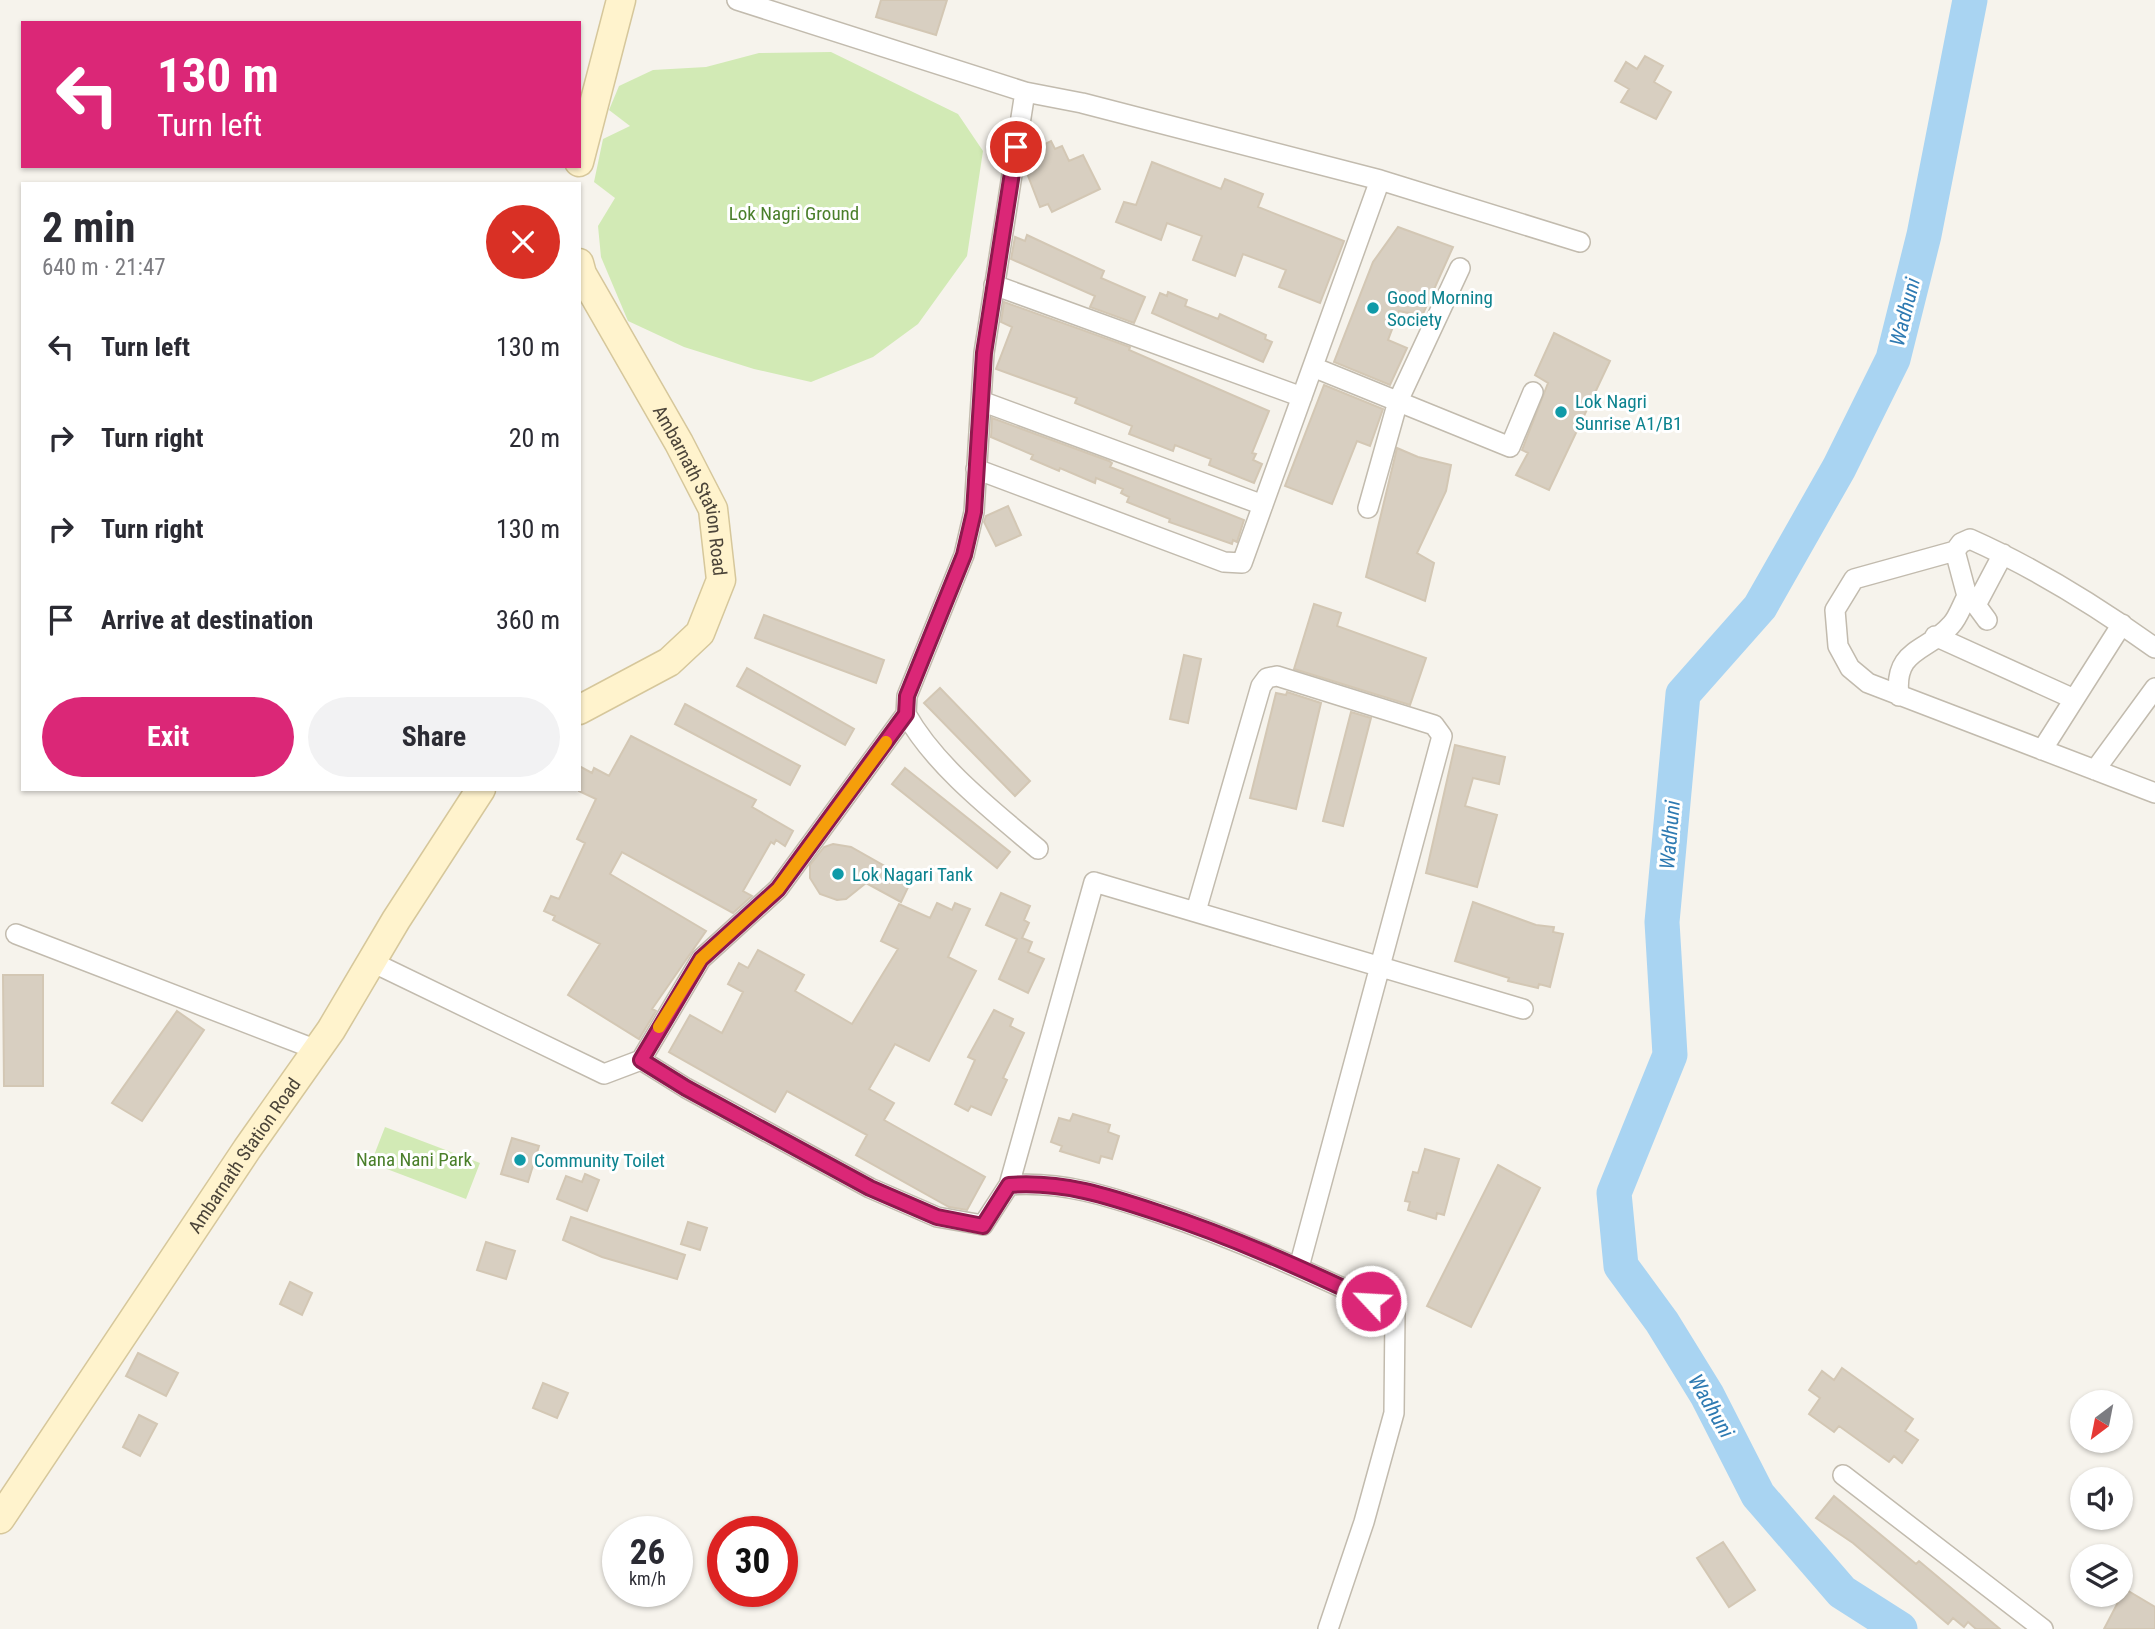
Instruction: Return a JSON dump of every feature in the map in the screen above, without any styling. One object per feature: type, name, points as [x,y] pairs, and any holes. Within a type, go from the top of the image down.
[{"type":"main road","points":[[581,156],[621,0]]},
{"type":"main road","name":"Ambarnath Station Road","points":[[581,270],[680,443],[713,509],[721,580],[699,633],[669,662],[581,709]]},
{"type":"main road","name":"Ambarnath Station Road","points":[[0,1519],[317,1050],[480,791]]},
{"type":"street","points":[[737,0],[1025,92],[1082,103],[1380,180],[1580,242]]},
{"type":"street","points":[[372,961],[604,1074],[641,1060],[701,959],[778,889],[906,714],[907,696],[964,555],[974,512],[984,353],[1025,92]]},
{"type":"street","points":[[976,469],[1224,562],[1242,563],[1380,180]]},
{"type":"street","points":[[1368,508],[1398,401],[1460,268]]},
{"type":"street","points":[[994,285],[1302,397]]},
{"type":"street","points":[[1313,367],[1510,447],[1533,392]]},
{"type":"street","points":[[981,401],[1263,505]]},
{"type":"street","points":[[2155,648],[2122,624],[2003,554],[1970,539],[1961,543],[1955,551],[1854,579],[1835,610],[1838,646],[1850,668],[1868,683],[2155,793]]},
{"type":"street","points":[[1899,696],[1897,682],[1903,667],[1915,650],[1951,626],[1966,596],[1955,551]]},
{"type":"street","points":[[1987,620],[1976,605],[2003,554]]},
{"type":"street","points":[[2042,750],[2122,624]]},
{"type":"street","points":[[1935,636],[2074,699]]},
{"type":"street","points":[[1196,911],[1261,686],[1267,678],[1276,677],[1434,725],[1442,736],[1299,1267]]},
{"type":"street","points":[[2095,770],[2155,688]]},
{"type":"street","points":[[906,714],[958,777],[990,809],[1038,849]]},
{"type":"street","points":[[641,1060],[816,1159],[937,1217],[983,1226],[1009,1185],[1094,882],[1523,1009]]},
{"type":"street","points":[[16,934],[317,1050]]},
{"type":"street","points":[[1009,1185],[1035,1183],[1087,1189],[1208,1229],[1299,1267],[1395,1312],[1394,1413],[1364,1522],[1328,1629]]},
{"type":"street","points":[[1843,1475],[2043,1629]]},
{"type":"green space","name":"Lok Nagri Ground","points":[[831,52],[958,114],[983,151],[967,256],[918,324],[873,357],[811,382],[754,369],[684,347],[628,321],[601,257],[598,226],[615,198],[594,182],[603,139],[630,126],[609,110],[619,86],[653,70],[706,67],[759,53]]},
{"type":"green space","name":"Nana Nani Park","points":[[385,1127],[480,1163],[466,1199],[371,1163]]},
{"type":"building","points":[[881,0],[947,0],[936,35],[876,17]]},
{"type":"building","points":[[1645,56],[1663,66],[1654,82],[1671,92],[1656,119],[1621,102],[1629,89],[1615,81],[1626,62],[1637,69]]},
{"type":"building","points":[[1051,141],[1055,149],[1062,146],[1069,161],[1083,155],[1100,189],[1052,212],[1048,204],[1040,207],[1025,168],[1027,158],[1039,152],[1037,148]]},
{"type":"building","points":[[1152,162],[1221,189],[1225,179],[1263,194],[1258,207],[1344,241],[1320,303],[1279,287],[1286,270],[1243,254],[1235,276],[1193,260],[1202,236],[1167,223],[1161,240],[1116,222],[1124,202],[1136,205]]},
{"type":"building","name":"Good Morning Society","points":[[1398,227],[1453,247],[1422,316],[1399,311],[1388,340],[1407,348],[1390,385],[1334,362],[1373,262]]},
{"type":"building","points":[[1027,235],[1104,271],[1101,278],[1145,297],[1134,323],[1090,307],[1095,296],[1011,259],[1015,237],[1025,241]]},
{"type":"building","points":[[1168,292],[1187,300],[1185,306],[1218,319],[1220,314],[1266,335],[1265,339],[1272,342],[1263,362],[1152,313],[1160,293],[1167,296]]},
{"type":"building","points":[[1004,302],[1130,347],[1129,350],[1269,411],[1252,453],[1256,454],[1253,460],[1262,464],[1254,483],[1209,465],[1211,459],[1175,445],[1173,451],[1129,434],[1132,426],[1075,403],[1077,398],[996,369],[1012,327],[1001,322]]},
{"type":"building","name":"Lok Nagri Sunrise A1/B1","points":[[1554,333],[1610,361],[1549,490],[1516,475],[1528,453],[1522,450],[1548,383],[1535,375]]},
{"type":"building","points":[[1324,385],[1383,409],[1370,446],[1357,441],[1332,504],[1285,486]]},
{"type":"building","points":[[992,418],[1109,461],[1112,463],[1110,467],[1244,520],[1237,542],[1233,540],[1232,544],[1169,522],[1170,519],[1127,502],[1129,497],[1121,493],[1123,489],[1096,478],[1095,483],[1031,459],[1033,455],[991,437]]},
{"type":"building","points":[[1397,448],[1418,457],[1451,465],[1446,491],[1417,553],[1434,563],[1425,601],[1366,577]]},
{"type":"building","points":[[1008,506],[1021,535],[996,546],[984,522],[986,516]]},
{"type":"building","points":[[1314,604],[1341,613],[1337,626],[1426,658],[1410,705],[1294,669]]},
{"type":"building","points":[[764,615],[884,660],[876,683],[755,638]]},
{"type":"building","points":[[1184,655],[1201,659],[1188,723],[1170,719]]},
{"type":"building","points":[[747,668],[854,729],[845,745],[737,686]]},
{"type":"building","points":[[940,688],[1030,781],[1015,796],[924,703]]},
{"type":"building","points":[[1287,692],[1321,703],[1296,809],[1250,798],[1276,693],[1286,695]]},
{"type":"building","points":[[685,704],[800,766],[790,785],[675,724]]},
{"type":"building","points":[[1351,712],[1371,718],[1343,826],[1323,821]]},
{"type":"building","points":[[631,736],[756,800],[752,807],[793,831],[785,846],[776,840],[774,844],[771,842],[743,891],[752,896],[733,913],[622,852],[610,874],[706,931],[652,1009],[656,1011],[639,1039],[568,995],[600,944],[553,920],[555,916],[544,911],[551,896],[559,899],[585,843],[577,839],[596,799],[579,791],[581,767],[592,773],[594,768],[609,776]]},
{"type":"building","points":[[1455,745],[1505,757],[1499,784],[1473,778],[1465,806],[1497,815],[1477,887],[1426,873]]},
{"type":"building","points":[[905,768],[1010,852],[997,868],[892,784]]},
{"type":"building","name":"Lok Nagari Tank","points":[[833,844],[851,847],[911,881],[901,902],[866,883],[846,899],[837,900],[820,894],[810,878],[810,865],[824,847]]},
{"type":"building","points":[[1001,893],[1030,906],[1024,920],[1029,923],[1022,938],[1032,942],[1028,952],[1044,959],[1028,993],[999,979],[1017,939],[986,925]]},
{"type":"building","points":[[1473,902],[1536,925],[1554,927],[1553,932],[1563,934],[1550,987],[1539,984],[1538,988],[1508,981],[1509,978],[1455,961]]},
{"type":"building","points":[[937,903],[952,910],[955,903],[970,909],[948,957],[976,971],[929,1061],[895,1044],[869,1089],[894,1103],[884,1120],[985,1177],[967,1210],[949,1207],[856,1155],[867,1135],[787,1091],[775,1112],[669,1052],[690,1015],[722,1033],[743,992],[728,984],[739,963],[748,968],[758,950],[804,975],[795,991],[852,1024],[898,949],[881,941],[899,904],[930,918]]},
{"type":"building","points":[[3,975],[43,975],[43,1086],[4,1086]]},
{"type":"building","points":[[994,1010],[1013,1019],[1010,1026],[1024,1033],[1003,1078],[1007,1080],[991,1115],[971,1106],[968,1111],[955,1104],[975,1060],[968,1057]]},
{"type":"building","points":[[177,1011],[204,1030],[142,1121],[112,1103]]},
{"type":"building","points":[[1073,1114],[1110,1125],[1108,1132],[1119,1136],[1112,1159],[1101,1156],[1099,1163],[1060,1151],[1062,1146],[1051,1142],[1059,1118],[1070,1121]]},
{"type":"building","name":"Community Toilet","points":[[512,1138],[539,1146],[528,1182],[501,1174]]},
{"type":"building","points":[[1425,1149],[1459,1159],[1444,1215],[1437,1213],[1436,1219],[1408,1210],[1410,1202],[1405,1201],[1413,1172],[1418,1173]]},
{"type":"building","points":[[1498,1165],[1540,1188],[1471,1327],[1427,1306]]},
{"type":"building","points":[[585,1174],[599,1180],[587,1211],[557,1199],[566,1176],[582,1182]]},
{"type":"building","points":[[571,1217],[685,1255],[677,1279],[602,1257],[563,1240]]},
{"type":"building","points":[[688,1222],[707,1228],[700,1250],[681,1244]]},
{"type":"building","points":[[486,1242],[515,1251],[506,1279],[477,1270]]},
{"type":"building","points":[[290,1282],[312,1293],[302,1315],[280,1304]]},
{"type":"building","points":[[138,1353],[178,1373],[166,1396],[126,1376]]},
{"type":"building","points":[[1842,1368],[1913,1419],[1905,1431],[1918,1440],[1902,1463],[1894,1456],[1889,1462],[1839,1426],[1834,1432],[1809,1414],[1820,1398],[1809,1390],[1822,1371],[1834,1380]]},
{"type":"building","points":[[543,1383],[568,1393],[557,1418],[533,1408]]},
{"type":"building","points":[[139,1415],[157,1424],[140,1456],[123,1447]]},
{"type":"building","points":[[1834,1496],[1916,1564],[1919,1561],[2000,1629],[1976,1629],[1968,1622],[1964,1627],[1953,1618],[1948,1624],[1853,1543],[1816,1518]]},
{"type":"building","points":[[1723,1542],[1755,1590],[1729,1607],[1697,1558]]},
{"type":"building","points":[[2133,1594],[2155,1607],[2155,1629],[2104,1629],[2116,1607],[2133,1607]]},
{"type":"waterway","name":"Wadhuni","points":[[1900,1629],[1842,1592],[1758,1495],[1707,1395],[1662,1322],[1621,1266],[1614,1193],[1670,1055],[1662,922],[1683,694],[1760,607],[1839,468],[1893,359],[1924,235],[1970,0]]},
{"type":"slow traffic","points":[[659,1027],[701,959],[778,889],[886,742]]},
{"type":"place","name":"Good Morning Society","points":[[1373,308]]},
{"type":"place","name":"Lok Nagri Sunrise A1/B1","points":[[1561,412]]},
{"type":"place","name":"Lok Nagari Tank","points":[[838,874]]},
{"type":"place","name":"Community Toilet","points":[[520,1160]]},
{"type":"route","points":[[1016,147],[984,353],[974,512],[964,555],[907,696],[906,714],[778,889],[701,959],[672,1003],[641,1060],[686,1088],[870,1188],[937,1217],[983,1226],[1009,1185],[1035,1183],[1087,1189],[1208,1229],[1371,1301]]}]
